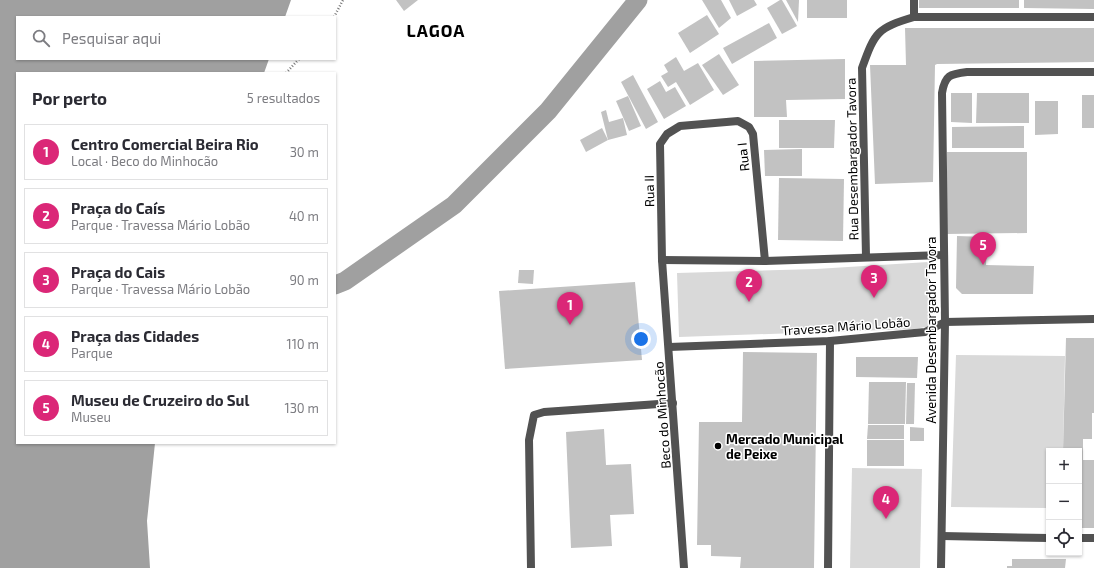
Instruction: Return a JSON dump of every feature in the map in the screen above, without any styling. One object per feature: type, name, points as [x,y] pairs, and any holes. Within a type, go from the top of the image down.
[{"type":"street","points":[[914,0],[914,17]]},
{"type":"street","name":"Rua Desembargador Tavora","points":[[866,256],[862,68],[872,41],[888,24],[914,17],[1094,17]]},
{"type":"street","name":"Avenida Desembargador Tavora","points":[[941,568],[945,322],[942,92],[944,81],[952,74],[959,73],[1094,72]]},
{"type":"street","name":"Rua I","points":[[676,128],[738,121],[749,127],[753,134],[765,261]]},
{"type":"street","name":"Rua II","points":[[662,260],[660,144],[666,134],[676,128]]},
{"type":"street","points":[[662,260],[765,261],[866,256],[943,255]]},
{"type":"street","name":"Beco do Minhocão","points":[[662,260],[684,568]]},
{"type":"street","name":"Travessa Mário Lobão","points":[[669,347],[830,341],[925,332],[945,322],[1094,319]]},
{"type":"street","points":[[828,568],[830,341]]},
{"type":"street","points":[[531,568],[528,440],[534,415],[544,412],[586,408],[673,403]]},
{"type":"street","points":[[942,536],[1046,538]]},
{"type":"street","points":[[1082,538],[1094,538]]},
{"type":"path","points":[[335,16],[343,0]]},
{"type":"path","points":[[287,72],[298,60]]},
{"type":"shaded area","points":[[0,0],[291,0],[285,16],[16,16],[16,60],[269,60],[264,72],[16,72],[16,444],[155,444],[147,521],[150,568],[0,568]]},
{"type":"shaded area","points":[[928,262],[931,326],[914,329],[679,337],[677,273],[816,269]]},
{"type":"shaded area","points":[[956,355],[1065,356],[1063,448],[1046,448],[1046,508],[951,507]]},
{"type":"shaded area","points":[[852,468],[922,469],[920,568],[850,568]]},
{"type":"building","points":[[396,0],[418,0],[404,11]]},
{"type":"building","points":[[702,0],[721,0],[731,18],[719,28]]},
{"type":"building","points":[[729,0],[754,0],[757,5],[737,16]]},
{"type":"building","points":[[782,0],[797,26],[782,34],[767,8]]},
{"type":"building","points":[[786,0],[799,0],[798,22]]},
{"type":"building","points":[[807,0],[847,0],[847,18],[807,18]]},
{"type":"building","points":[[919,0],[1019,0],[1019,8],[919,8]]},
{"type":"building","points":[[1024,0],[1094,0],[1094,9],[1024,8]]},
{"type":"building","points":[[707,15],[719,34],[690,53],[678,33]]},
{"type":"building","points":[[769,23],[777,38],[732,64],[723,48]]},
{"type":"building","points":[[905,28],[1094,28],[1094,62],[935,65],[933,182],[875,184],[870,65],[906,65]]},
{"type":"building","points":[[719,54],[739,85],[723,95],[702,65]]},
{"type":"building","points":[[676,57],[684,71],[698,63],[714,90],[690,105],[676,82],[668,87],[661,76],[668,72],[664,65]]},
{"type":"building","points":[[845,59],[845,99],[786,100],[787,117],[754,117],[754,61]]},
{"type":"building","points":[[633,75],[658,122],[646,129],[621,82]]},
{"type":"building","points":[[660,81],[666,92],[675,87],[686,106],[664,119],[647,89]]},
{"type":"building","points":[[951,93],[972,93],[972,123],[951,122]]},
{"type":"building","points":[[977,93],[1029,93],[1029,123],[976,123]]},
{"type":"building","points":[[1082,95],[1094,95],[1094,128],[1082,128]]},
{"type":"building","points":[[628,96],[641,126],[629,131],[616,101]]},
{"type":"building","points":[[1035,101],[1058,101],[1058,134],[1035,135]]},
{"type":"building","points":[[606,110],[609,122],[623,118],[627,135],[608,140],[601,112]]},
{"type":"building","points":[[779,120],[835,120],[834,148],[779,148]]},
{"type":"building","points":[[1024,126],[1024,148],[952,148],[952,127]]},
{"type":"building","points":[[602,128],[608,140],[586,152],[580,140]]},
{"type":"building","points":[[802,149],[802,176],[765,176],[764,150]]},
{"type":"building","points":[[947,152],[1027,152],[1027,233],[946,234]]},
{"type":"building","points":[[779,178],[844,179],[843,241],[778,240]]},
{"type":"building","points":[[957,236],[987,237],[986,265],[1034,266],[1033,294],[962,294],[956,288]]},
{"type":"building","points":[[519,270],[534,270],[533,284],[518,283]]},
{"type":"building","points":[[635,282],[642,360],[505,369],[499,291]]},
{"type":"building","points":[[1066,338],[1094,338],[1094,413],[1092,413],[1092,439],[1083,439],[1083,460],[1094,460],[1094,528],[1082,528],[1082,448],[1063,448]]},
{"type":"building","points":[[743,352],[817,353],[814,568],[740,568],[741,557],[711,556],[711,545],[697,545],[699,422],[742,422]]},
{"type":"building","points":[[856,357],[918,357],[917,378],[856,377]]},
{"type":"building","points":[[869,382],[906,382],[905,424],[868,424]]},
{"type":"building","points":[[907,383],[915,383],[914,424],[906,424]]},
{"type":"building","points":[[868,425],[904,425],[904,439],[867,439]]},
{"type":"building","points":[[910,427],[924,428],[924,441],[910,441]]},
{"type":"building","points":[[604,429],[606,465],[631,464],[634,514],[610,515],[612,546],[571,548],[566,432]]},
{"type":"building","points":[[867,440],[904,440],[904,466],[867,466]]},
{"type":"building","points":[[1012,559],[1066,559],[1065,568],[1007,568],[1007,566],[1012,566]]},
{"type":"waterway","points":[[336,285],[345,281],[454,205],[548,111],[638,0]]},
{"type":"place","name":"Museu de Cruzeiro do Sul","points":[[983,265]]},
{"type":"place","name":"Praça do Cais","points":[[874,298]]},
{"type":"place","name":"Praça do Caís","points":[[749,302]]},
{"type":"place","name":"Centro Comercial Beira Rio","points":[[570,325]]},
{"type":"place","name":"Mercado Municipal de Peixe","points":[[718,446]]},
{"type":"place","name":"Praça das Cidades","points":[[886,519]]},
{"type":"district","name":"LAGOA","points":[[436,30]]}]
